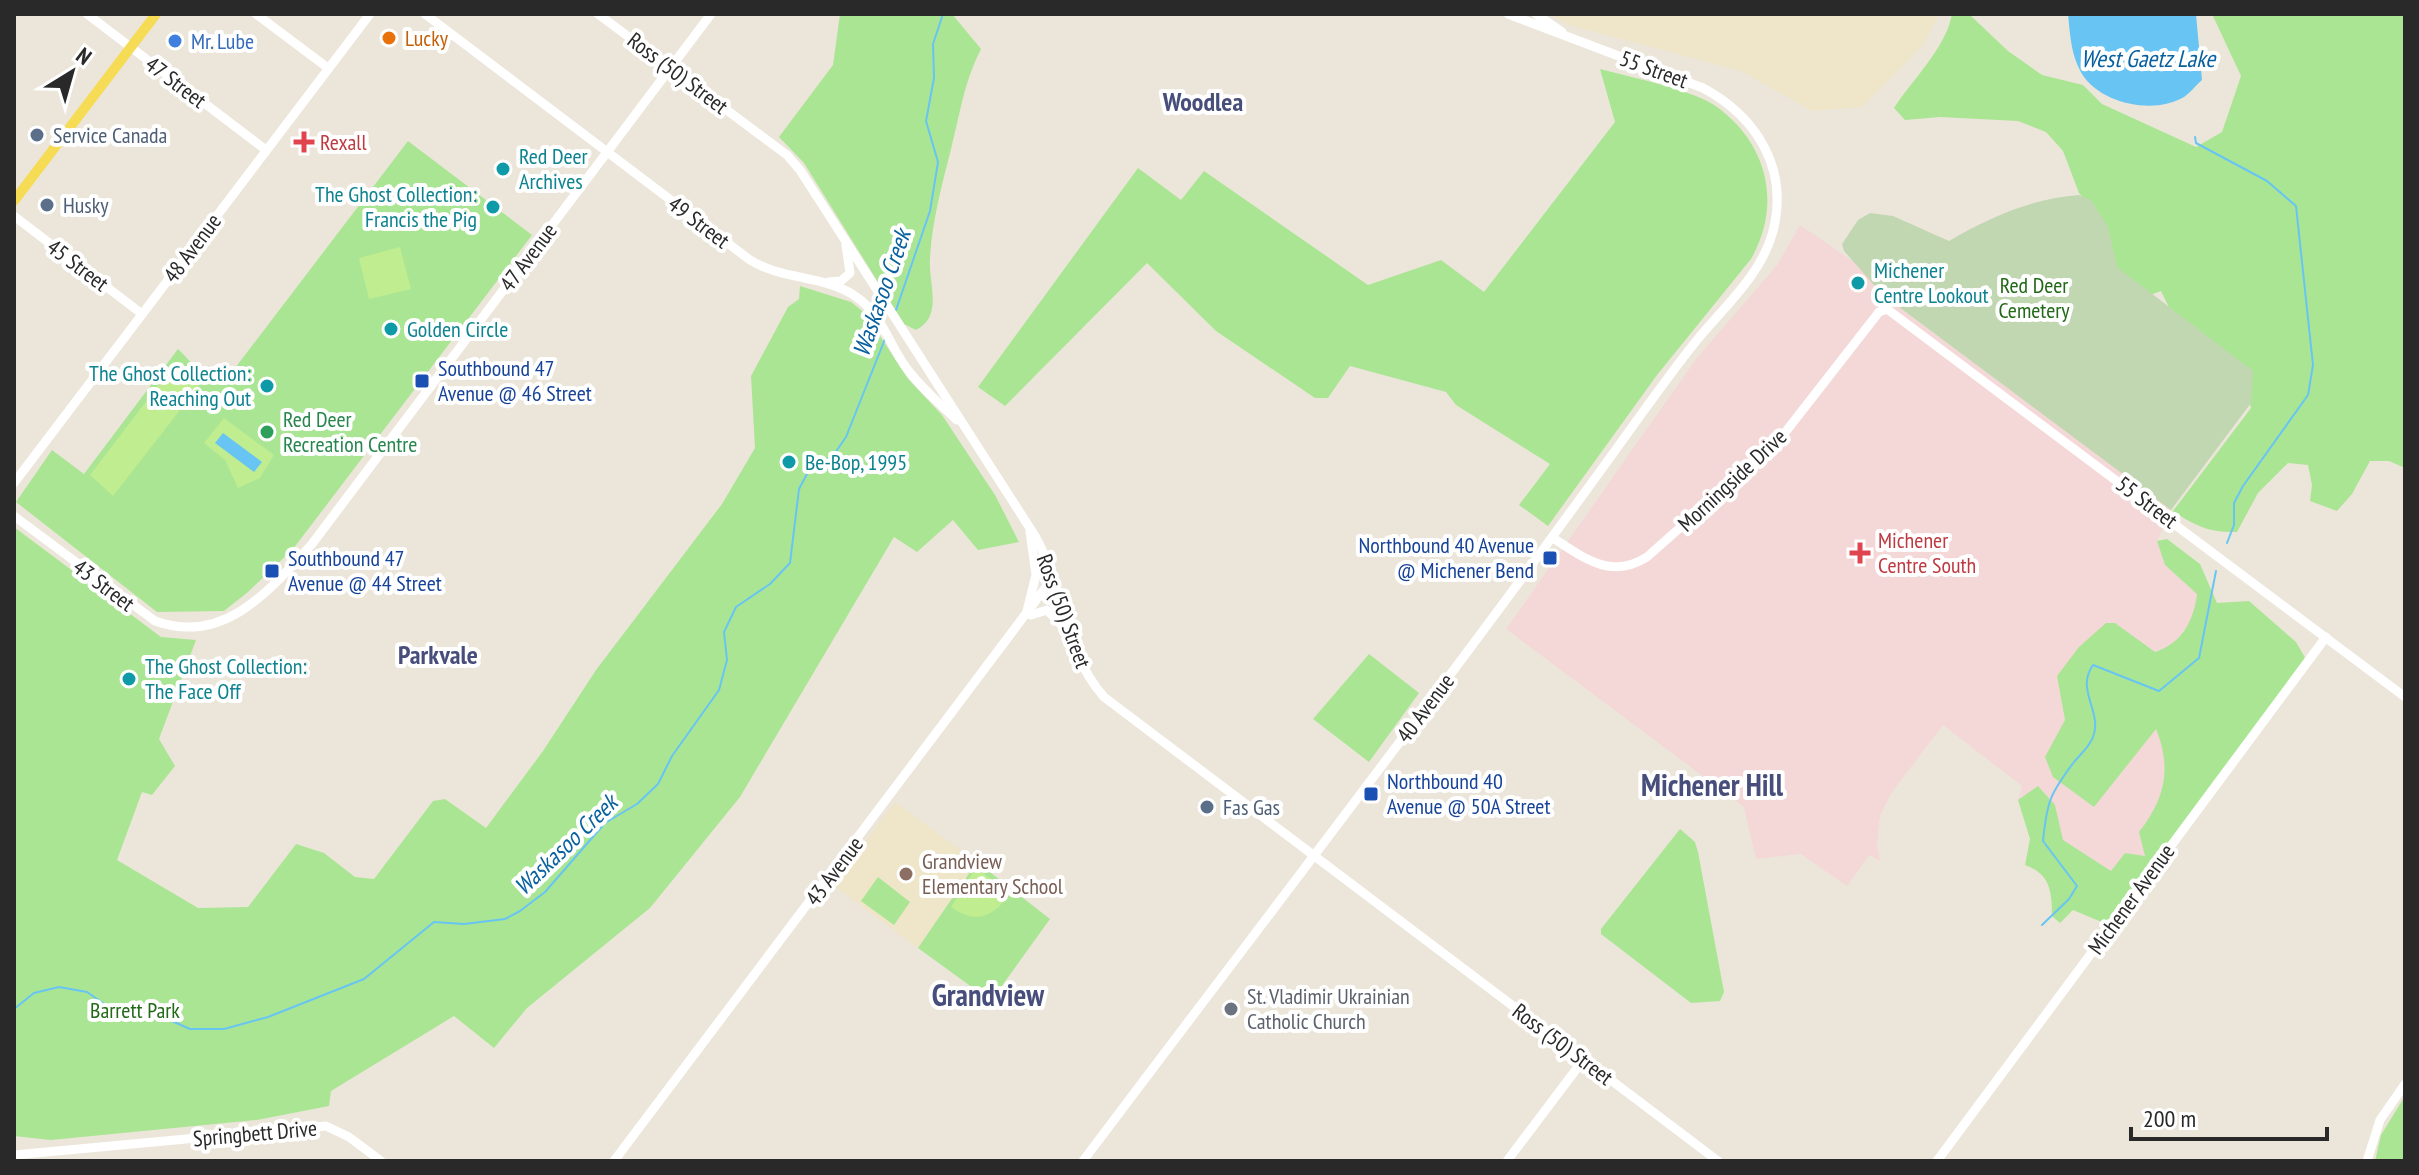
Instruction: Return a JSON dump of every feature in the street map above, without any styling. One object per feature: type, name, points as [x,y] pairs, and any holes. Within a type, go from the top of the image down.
[{"type":"main road","points":[[14,201],[156,14]]},
{"type":"street","name":"47 Street","points":[[87,14],[266,150]]},
{"type":"street","points":[[256,14],[328,68]]},
{"type":"street","name":"48 Avenue","points":[[14,483],[370,14]]},
{"type":"street","name":"49 Street","points":[[425,14],[750,260],[777,272],[818,282],[856,297],[883,325],[893,346],[918,381],[961,424]]},
{"type":"street","name":"Ross (50) Street","points":[[598,14],[787,155],[841,231],[1030,528],[1052,579],[1079,663],[1104,697],[1718,1161]]},
{"type":"street","name":"47 Avenue","points":[[205,627],[228,621],[246,609],[312,544],[711,14]]},
{"type":"street","name":"55 Street","points":[[1508,14],[1703,88],[1747,118],[1765,146],[1775,173],[1776,217],[1765,254]]},
{"type":"street","points":[[1536,14],[1575,41]]},
{"type":"street","name":"45 Street","points":[[14,216],[142,314]]},
{"type":"street","points":[[818,282],[841,281],[850,273],[851,261],[841,231]]},
{"type":"street","name":"40 Avenue","points":[[1083,1161],[1553,538],[1673,371],[1765,254]]},
{"type":"street","name":"55 Street","points":[[1887,309],[2405,697]]},
{"type":"street","name":"Morningside Drive","points":[[1553,538],[1593,564],[1612,569],[1627,566],[1655,550],[1778,441],[1879,312],[1887,309]]},
{"type":"street","points":[[893,346],[915,348],[912,368],[918,381]]},
{"type":"street","name":"43 Street","points":[[14,516],[147,616],[176,627],[205,627]]},
{"type":"street","points":[[1025,619],[1036,578],[1030,528]]},
{"type":"street","name":"43 Avenue","points":[[614,1161],[1025,619],[1052,579]]},
{"type":"street","points":[[1025,619],[1038,611],[1047,610],[1067,632]]},
{"type":"street","name":"Michener Avenue","points":[[1937,1161],[2326,637]]},
{"type":"street","points":[[1507,1161],[1584,1059]]},
{"type":"street","points":[[2367,1161],[2380,1120],[2405,1084]]},
{"type":"street","name":"Springbett Drive","points":[[14,1155],[326,1126],[349,1137],[381,1161]]},
{"type":"shaded area","points":[[1549,14],[1939,14],[1924,44],[1862,107],[1812,111],[1741,71],[1569,25]]},
{"type":"shaded area","name":"Michener Centre South","points":[[1800,225],[1857,264],[1883,295],[2171,510],[2157,541],[2165,565],[2197,594],[2195,616],[2171,647],[2154,652],[2115,623],[2057,676],[2065,720],[2093,807],[2155,728],[2167,756],[2159,807],[2140,832],[2145,856],[2125,853],[2112,872],[2063,840],[2055,805],[2038,786],[2018,800],[2022,786],[1943,725],[1892,792],[1880,816],[1877,843],[1880,861],[1869,855],[1847,886],[1801,854],[1756,859],[1744,807],[1506,629],[1696,359],[1778,264]]},
{"type":"shaded area","name":"Grandview Elementary School","points":[[895,802],[977,862],[918,948],[833,885]]},
{"type":"green space","points":[[840,14],[952,14],[981,49],[963,98],[935,217],[930,258],[932,308],[925,324],[916,330],[904,324],[804,163],[779,137],[833,65]]},
{"type":"green space","points":[[1952,14],[1969,14],[2008,51],[2042,75],[2083,85],[2102,104],[2196,147],[2222,132],[2241,76],[2212,14],[2405,14],[2405,468],[2389,461],[2370,461],[2352,494],[2337,511],[2310,501],[2312,485],[2308,465],[2288,463],[2258,493],[2237,532],[2203,528],[2173,511],[2251,408],[2245,382],[2179,328],[2161,291],[2150,295],[2111,273],[2099,216],[2079,193],[2063,151],[2046,132],[2018,121],[1940,117],[1905,120],[1894,108],[1936,51],[1949,27]]},
{"type":"green space","points":[[1600,69],[1693,95],[1717,107],[1734,122],[1748,139],[1765,177],[1766,218],[1751,259],[1657,375],[1548,526],[1519,505],[1550,464],[1456,405],[1446,392],[1350,366],[1328,398],[1315,398],[1216,331],[1147,263],[1005,406],[978,387],[1138,168],[1181,200],[1204,171],[1368,285],[1441,260],[1484,292],[1615,122]]},
{"type":"green space","points":[[408,141],[532,235],[293,549],[224,611],[157,612],[16,502],[52,450],[84,474],[178,349],[207,376],[229,376]]},
{"type":"green space","name":"Red Deer Cemetery","points":[[2079,195],[2091,200],[2108,227],[2117,267],[2253,371],[2251,403],[2171,510],[1883,295],[1844,251],[1842,244],[1858,220],[1870,213],[1893,216],[1949,241],[2011,210],[2045,200]]},
{"type":"green space","points":[[400,247],[411,289],[369,299],[359,258]]},
{"type":"green space","name":"Barrett Park","points":[[800,286],[851,302],[865,313],[908,379],[942,415],[995,495],[1019,542],[978,550],[953,520],[917,552],[894,537],[740,797],[650,908],[527,1008],[494,1048],[454,1016],[331,1091],[329,1106],[257,1120],[51,1140],[14,1136],[14,527],[161,637],[196,640],[159,739],[175,766],[152,795],[142,792],[117,860],[198,908],[248,907],[296,844],[324,853],[355,877],[374,879],[433,801],[445,799],[486,828],[543,751],[596,670],[722,504],[755,448],[751,376],[788,307],[799,299]]},
{"type":"green space","points":[[176,362],[202,382],[113,496],[90,475]]},
{"type":"green space","points":[[224,418],[274,455],[260,478],[238,488],[225,460],[204,443]]},
{"type":"green space","points":[[2167,539],[2200,564],[2217,603],[2249,601],[2296,642],[2307,661],[2111,926],[2073,910],[2060,923],[2052,916],[2050,891],[2045,878],[2025,865],[2030,839],[2018,800],[2038,786],[2055,805],[2063,840],[2111,871],[2125,853],[2145,856],[2139,832],[2155,807],[2165,770],[2156,729],[2094,807],[2053,777],[2045,757],[2065,720],[2057,676],[2079,647],[2106,623],[2115,623],[2155,652],[2172,643],[2185,630],[2197,594],[2165,565],[2157,541]]},
{"type":"green space","points":[[1369,654],[1419,693],[1369,762],[1313,719]]},
{"type":"green space","points":[[1680,829],[1695,842],[1698,852],[1724,992],[1720,1001],[1691,1003],[1601,934],[1601,929]]},
{"type":"green space","points":[[977,862],[1050,919],[991,1001],[918,948]]},
{"type":"green space","points":[[979,870],[1010,894],[990,913],[968,916],[951,907],[974,871]]},
{"type":"green space","points":[[878,877],[910,902],[894,925],[861,901]]},
{"type":"green space","points":[[2405,1096],[2405,1161],[2375,1161],[2381,1135]]},
{"type":"water","name":"West Gaetz Lake","points":[[2068,14],[2196,14],[2202,80],[2184,97],[2158,105],[2129,104],[2102,93],[2078,67]]},
{"type":"water","points":[[223,433],[262,462],[254,472],[215,443]]},
{"type":"waterway","name":"Waskasoo Creek","points":[[896,310],[930,211],[938,162],[926,121],[934,78],[933,44],[943,14]]},
{"type":"waterway","points":[[2195,137],[2196,143],[2267,181],[2296,206],[2313,365],[2308,395],[2234,503],[2234,525],[2227,543]]},
{"type":"waterway","name":"Waskasoo Creek","points":[[14,1009],[34,993],[59,987],[87,992],[110,1008],[133,1016],[165,1018],[190,1029],[224,1029],[268,1017],[364,979],[434,922],[464,924],[505,919],[545,892],[605,823],[637,804],[658,784],[672,756],[719,690],[727,660],[724,632],[736,607],[770,584],[790,563],[799,489],[807,474],[835,453],[846,437],[885,339]]},
{"type":"waterway","points":[[2042,925],[2069,899],[2077,886],[2043,841],[2048,807],[2055,791],[2093,737],[2095,719],[2088,692],[2088,674],[2093,665],[2159,691],[2199,658],[2216,571]]},
{"type":"place","name":"Lucky","points":[[389,38]]},
{"type":"place","name":"Mr. Lube","points":[[175,41]]},
{"type":"place","name":"Service Canada","points":[[37,135]]},
{"type":"place","name":"Rexall","points":[[304,142]]},
{"type":"place","name":"Red Deer Archives","points":[[503,169]]},
{"type":"place","name":"Husky","points":[[47,205]]},
{"type":"place","name":"The Ghost Collection: Francis the Pig","points":[[493,207]]},
{"type":"place","name":"Michener Centre Lookout","points":[[1858,283]]},
{"type":"place","name":"Golden Circle","points":[[391,329]]},
{"type":"place","name":"Southbound 47 Avenue @ 46 Street","points":[[422,381]]},
{"type":"place","name":"The Ghost Collection: Reaching Out","points":[[267,386]]},
{"type":"place","name":"Red Deer Recreation Centre","points":[[267,432]]},
{"type":"place","name":"Be-Bop, 1995","points":[[789,462]]},
{"type":"place","name":"Michener Centre South","points":[[1860,553]]},
{"type":"place","name":"Northbound 40 Avenue @ Michener Bend","points":[[1550,558]]},
{"type":"place","name":"Southbound 47 Avenue @ 44 Street","points":[[272,571]]},
{"type":"place","name":"The Ghost Collection: The Face Off","points":[[129,679]]},
{"type":"place","name":"Northbound 40 Avenue @ 50A Street","points":[[1371,794]]},
{"type":"place","name":"Fas Gas","points":[[1207,807]]},
{"type":"place","name":"Grandview Elementary School","points":[[906,874]]},
{"type":"place","name":"St. Vladimir Ukrainian Catholic Church","points":[[1231,1009]]},
{"type":"district","name":"Woodlea","points":[[1203,102]]},
{"type":"district","name":"Parkvale","points":[[438,655]]},
{"type":"district","name":"Michener Hill","points":[[1712,786]]},
{"type":"district","name":"Grandview","points":[[988,996]]}]
